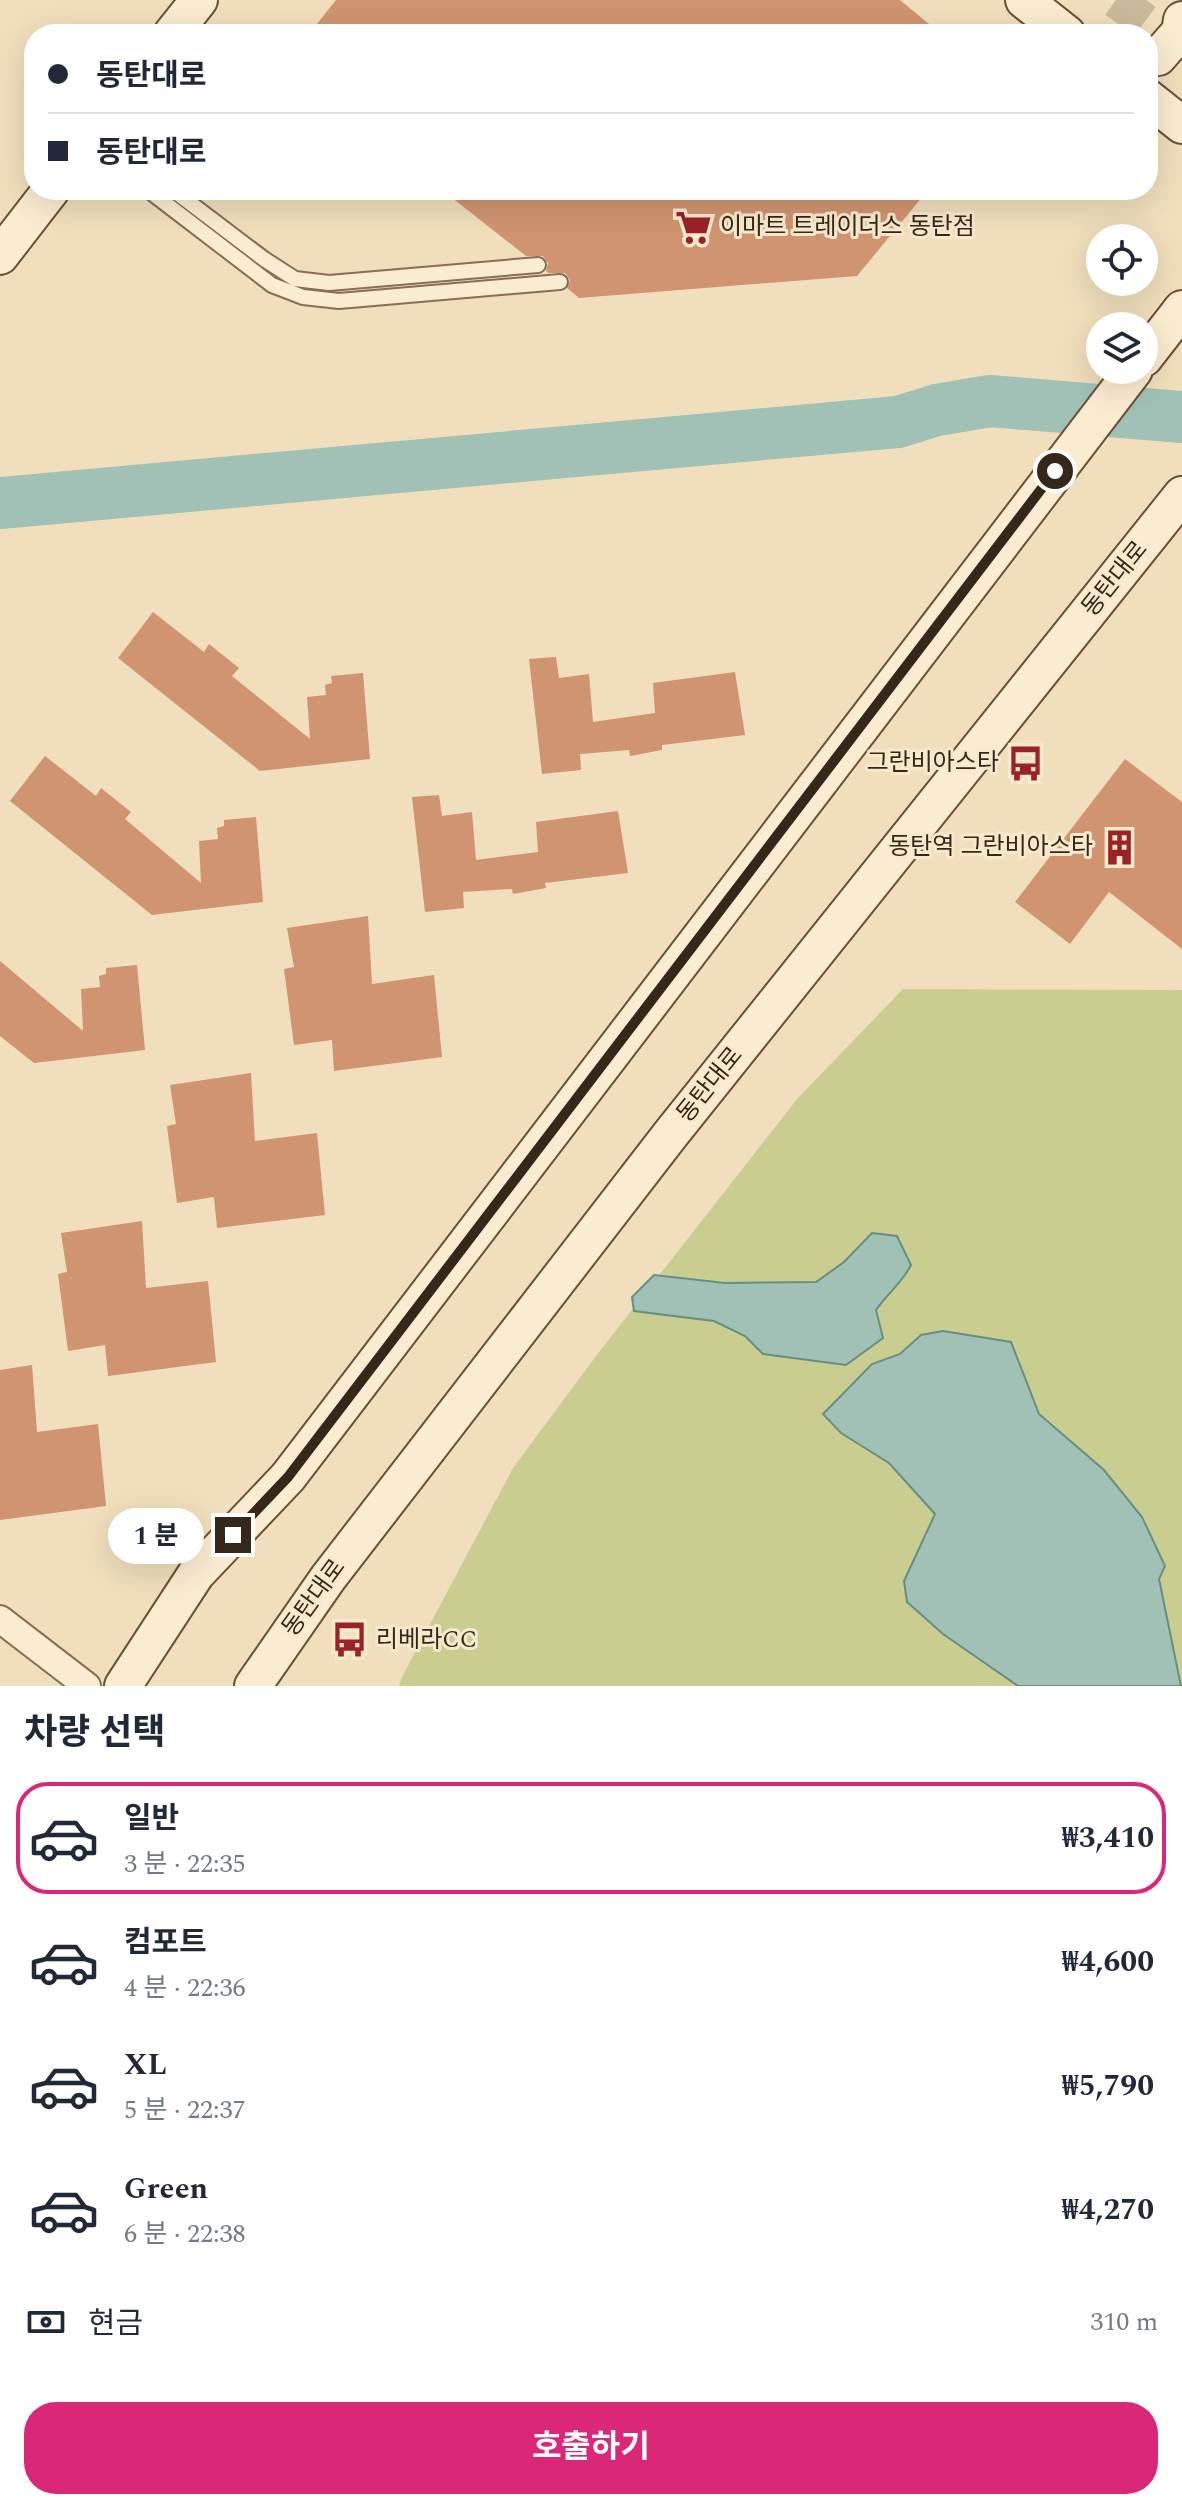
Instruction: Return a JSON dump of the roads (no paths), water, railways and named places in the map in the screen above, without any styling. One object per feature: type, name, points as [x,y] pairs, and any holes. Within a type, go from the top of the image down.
[{"type":"main road","points":[[180,24],[199,0]]},
{"type":"main road","points":[[1024,0],[1054,24]]},
{"type":"main road","points":[[1158,57],[1180,32],[1182,20]]},
{"type":"main road","points":[[1158,106],[1182,125]]},
{"type":"main road","points":[[0,256],[43,200]]},
{"type":"main road","points":[[1158,340],[1182,309]]},
{"type":"main road","points":[[123,1686],[196,1574],[288,1477],[1123,384]]},
{"type":"main road","name":"동탄대로","points":[[253,1686],[328,1578],[670,1135],[1182,495]]},
{"type":"street","points":[[0,1619],[87,1686]]},
{"type":"lane","points":[[161,200],[272,285],[303,297],[339,301],[560,282]]},
{"type":"lane","points":[[186,200],[295,279],[329,283],[538,265]]},
{"type":"water","points":[[872,1233],[897,1236],[911,1265],[876,1310],[883,1338],[846,1365],[763,1354],[745,1336],[714,1321],[634,1311],[632,1297],[654,1275],[725,1283],[816,1282],[844,1262]]},
{"type":"water","points":[[943,1331],[1011,1342],[1039,1414],[1104,1470],[1142,1517],[1165,1566],[1159,1579],[1181,1686],[1018,1686],[943,1634],[907,1602],[904,1581],[935,1514],[889,1463],[841,1433],[823,1414],[872,1364],[900,1354],[921,1335]]},
{"type":"waterway","points":[[0,503],[898,422],[937,410],[990,401],[1182,417]]},
{"type":"tunnel","points":[[1116,0],[1148,24]]},
{"type":"tunnel","points":[[1158,31],[1182,49]]},
{"type":"place","name":"이마트 트레이더스 동탄점","points":[[694,227]]},
{"type":"place","name":"그란비아스타","points":[[1025,763]]},
{"type":"place","name":"동탄역 그란비아스타","points":[[1119,847]]},
{"type":"place","name":"리베라CC","points":[[350,1640]]}]
